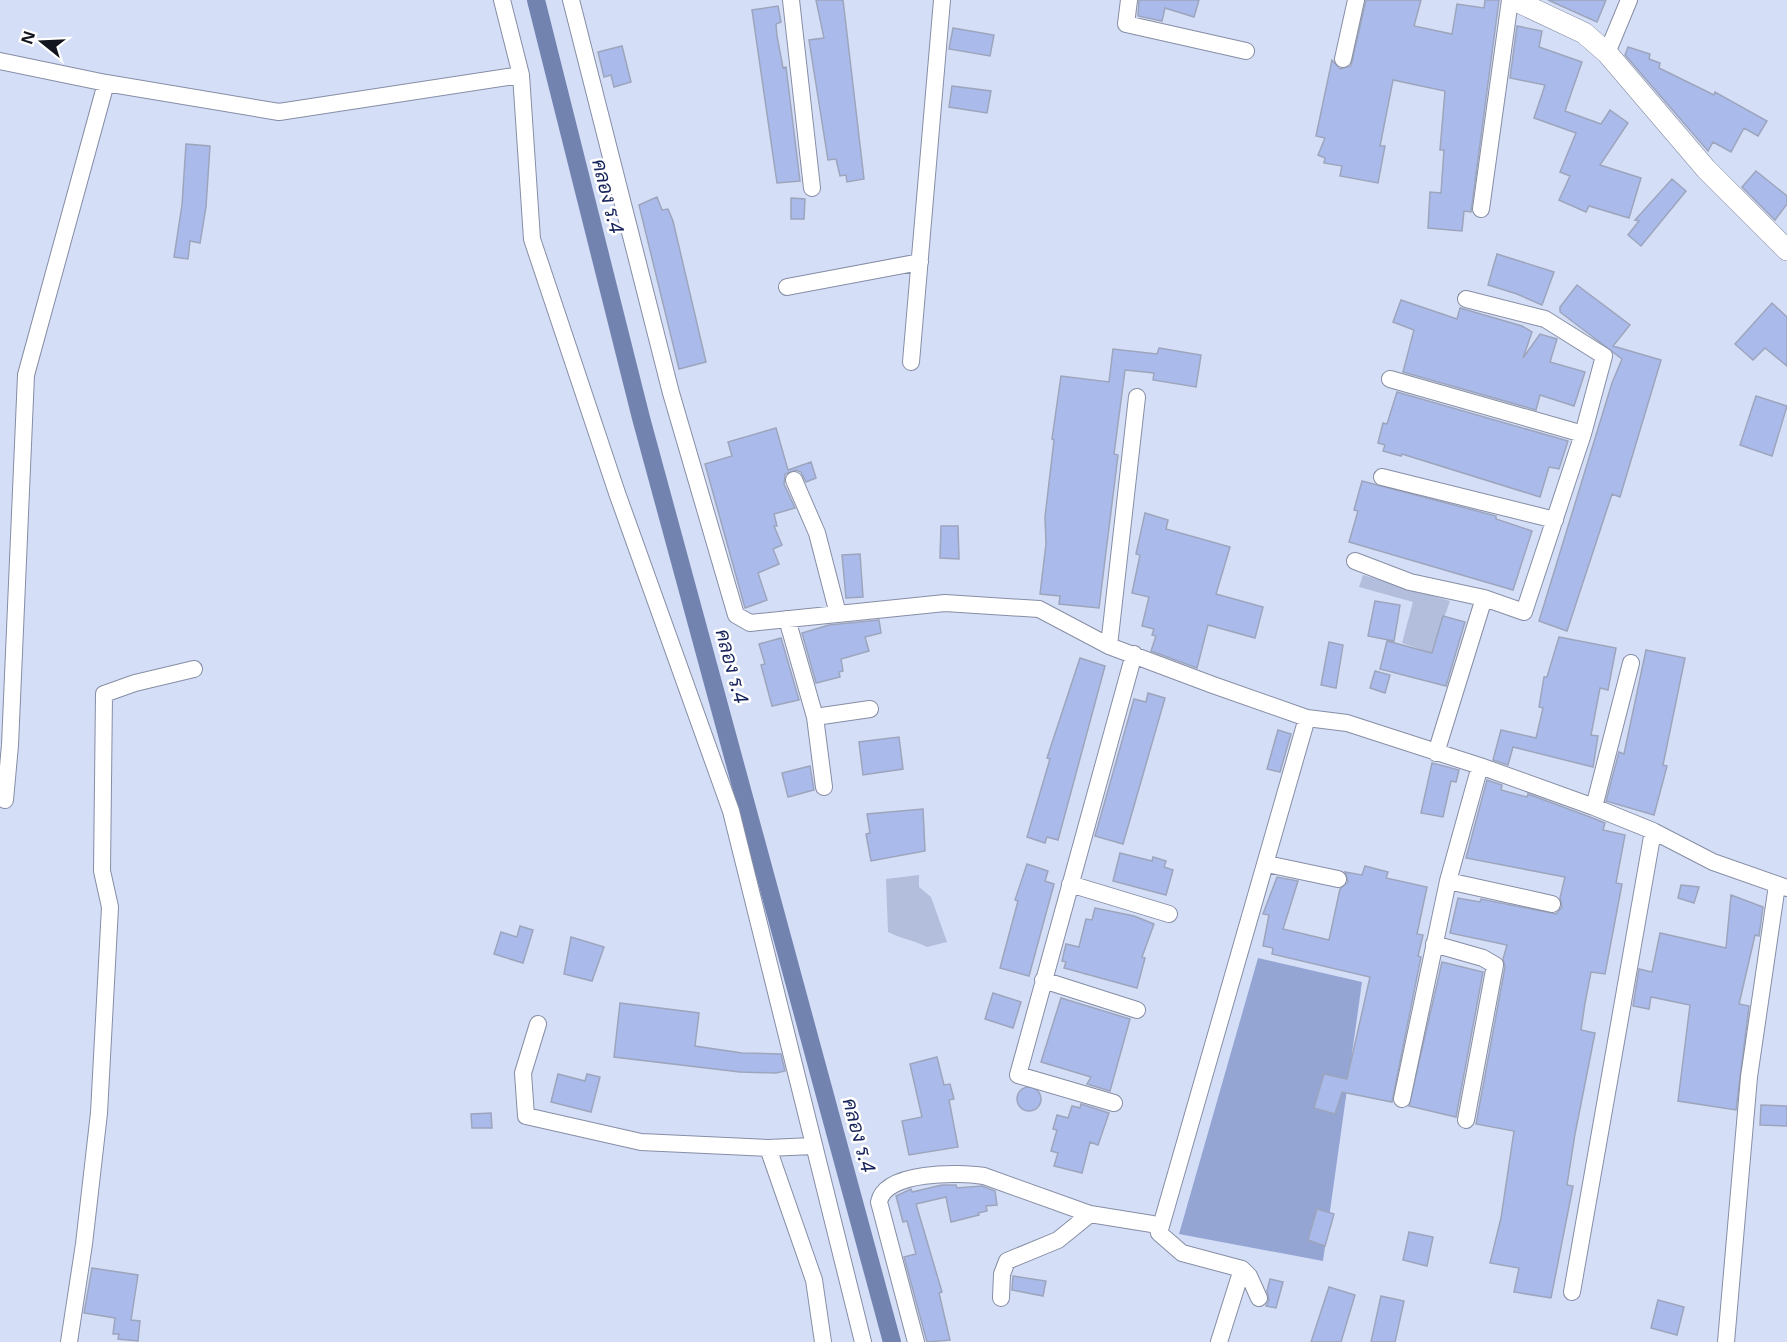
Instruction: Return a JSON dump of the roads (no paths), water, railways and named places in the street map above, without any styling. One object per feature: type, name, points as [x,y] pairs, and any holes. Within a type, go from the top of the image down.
[{"type":"street","points":[[502,0],[521,75],[532,239],[617,493],[731,811],[863,1342]]},
{"type":"street","points":[[571,0],[672,393],[736,615],[750,623],[945,603],[1039,609],[1109,646],[1307,718],[1347,723],[1480,766],[1593,807],[1653,831],[1713,862],[1782,886],[1749,1077],[1730,1342]]},
{"type":"street","points":[[791,0],[812,188]]},
{"type":"street","points":[[911,362],[942,0]]},
{"type":"street","points":[[1129,0],[1125,24],[1246,51]]},
{"type":"street","points":[[1343,59],[1356,0]]},
{"type":"street","points":[[1481,209],[1512,0],[1584,33],[1607,53],[1706,169],[1787,250]]},
{"type":"street","points":[[1607,53],[1629,0]]},
{"type":"street","points":[[0,61],[106,83],[279,111],[521,75]]},
{"type":"street","points":[[4,800],[10,745],[26,375],[106,83]]},
{"type":"street","points":[[787,287],[920,262]]},
{"type":"street","points":[[1355,561],[1410,582],[1484,598],[1524,612],[1582,434],[1604,356],[1545,319],[1466,299]]},
{"type":"street","points":[[1390,379],[1582,434]]},
{"type":"street","points":[[1109,646],[1137,397]]},
{"type":"street","points":[[1382,477],[1555,519]]},
{"type":"street","points":[[794,480],[817,533],[838,614]]},
{"type":"street","points":[[1436,753],[1484,598]]},
{"type":"street","points":[[788,619],[815,717],[824,787]]},
{"type":"street","points":[[1114,1102],[1018,1075],[1134,654]]},
{"type":"street","points":[[1593,807],[1631,663]]},
{"type":"street","points":[[69,1342],[84,1244],[99,1113],[111,907],[102,871],[104,694],[135,683],[194,669]]},
{"type":"street","points":[[815,717],[870,709]]},
{"type":"street","points":[[1160,1233],[1307,718]]},
{"type":"street","points":[[1402,1099],[1448,881],[1480,766]]},
{"type":"street","points":[[1572,1292],[1653,831]]},
{"type":"street","points":[[1267,864],[1338,879]]},
{"type":"street","points":[[1448,881],[1552,904]]},
{"type":"street","points":[[1070,884],[1169,914]]},
{"type":"street","points":[[1434,944],[1483,958],[1495,965],[1466,1120]]},
{"type":"street","points":[[1043,980],[1137,1010]]},
{"type":"street","points":[[538,1024],[524,1073],[526,1116],[641,1142],[768,1148],[813,1146]]},
{"type":"street","points":[[768,1148],[814,1280],[823,1342]]},
{"type":"street","points":[[916,1342],[879,1206],[880,1198],[886,1188],[909,1180],[968,1173],[984,1176],[1090,1214],[1152,1224],[1160,1228],[1160,1233],[1182,1253],[1242,1269],[1249,1276],[1259,1298]]},
{"type":"street","points":[[1001,1298],[1002,1274],[1007,1261],[1058,1240],[1090,1214]]},
{"type":"street","points":[[1219,1342],[1242,1269]]},
{"type":"waterway","name":"คลอง ร.4","points":[[536,0],[641,418],[892,1342]]}]
